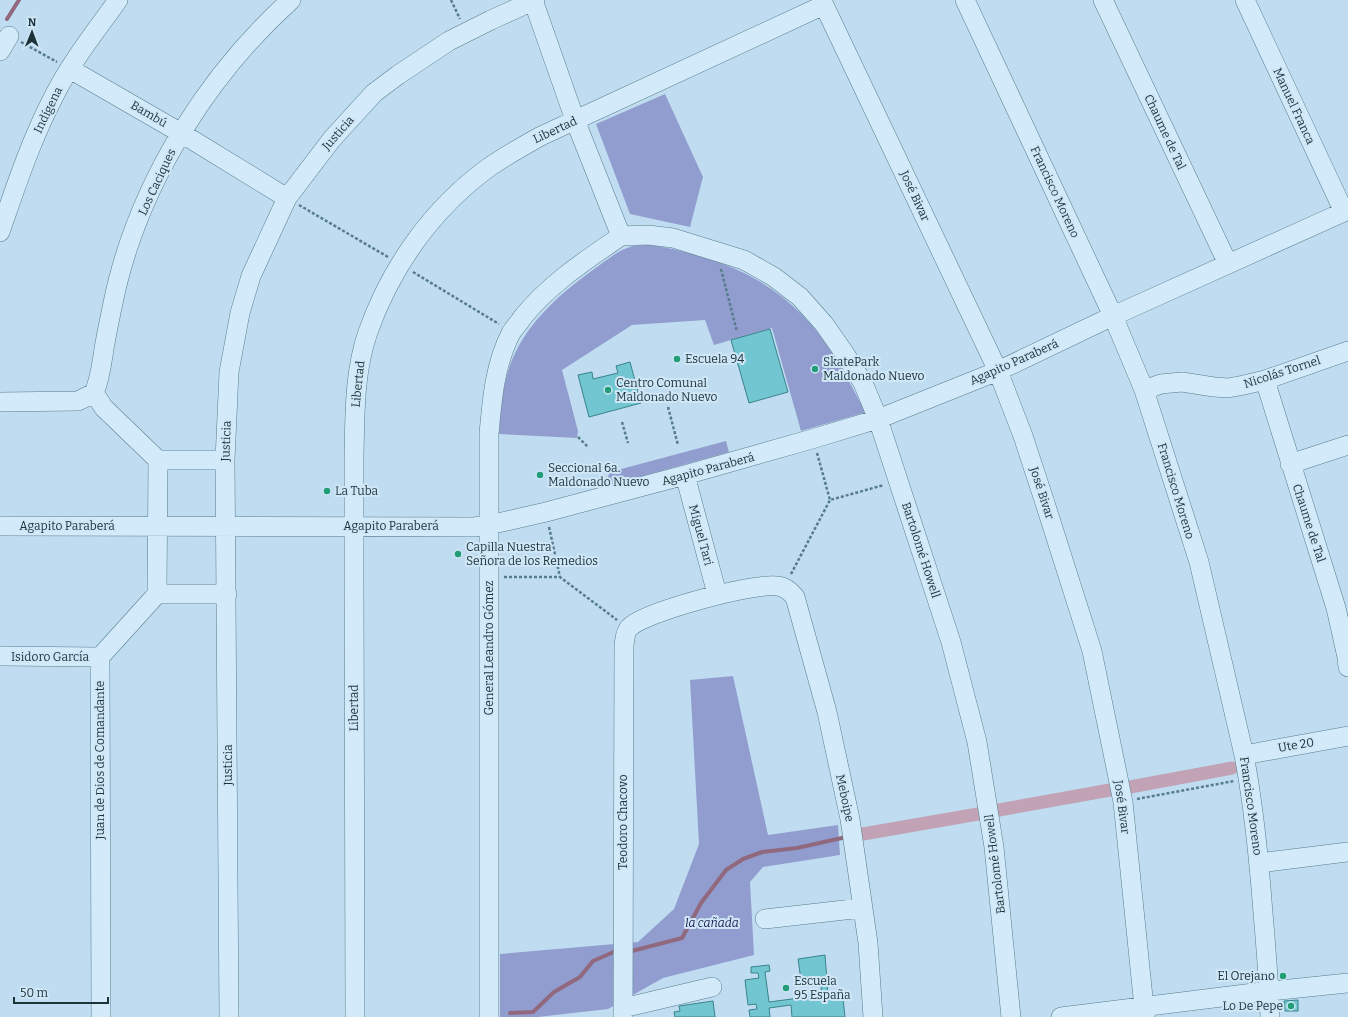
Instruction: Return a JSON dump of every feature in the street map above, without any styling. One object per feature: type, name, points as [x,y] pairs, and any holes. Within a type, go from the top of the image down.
[{"type":"street","name":"Indígena","points":[[0,232],[33,142],[54,96],[70,69],[118,0]]},
{"type":"street","name":"Los Caciques","points":[[91,395],[99,382],[118,280],[132,235],[153,184],[181,133],[198,106],[248,41],[291,0]]},
{"type":"street","name":"Justicia","points":[[229,1017],[225,460],[229,372],[240,313],[251,276],[287,198],[332,139],[374,93],[449,40],[534,0]]},
{"type":"street","points":[[534,0],[575,120],[621,236]]},
{"type":"street","name":"Francisco Moreno","points":[[965,0],[1113,316],[1144,390],[1199,562],[1244,755],[1248,779],[1259,863],[1270,991],[1270,1017]]},
{"type":"street","name":"Chaume de Tal","points":[[1103,0],[1228,264]]},
{"type":"street","name":"Manuel Franca","points":[[1245,0],[1346,211]]},
{"type":"street","name":"Libertad","points":[[355,1017],[355,398],[357,377],[367,335],[387,286],[419,236],[439,213],[463,189],[487,169],[513,151],[575,120],[824,5]]},
{"type":"street","name":"José Bivar","points":[[824,5],[998,371],[1025,444],[1092,651],[1123,802],[1144,1012]]},
{"type":"street","name":"Bambú","points":[[70,69],[181,133],[287,198]]},
{"type":"street","name":"Agapito Paraberá","points":[[0,526],[474,527],[546,512],[812,440],[878,418],[998,371],[1113,316],[1346,211]]},
{"type":"street","name":"Bartolomé Howell","points":[[621,236],[648,235],[673,238],[744,260],[774,277],[800,297],[824,324],[863,383],[878,418],[951,642],[977,742],[994,847],[1011,1017]]},
{"type":"street","name":"General Leandro Gómez","points":[[489,1017],[489,434],[498,368],[512,332],[532,307],[569,273],[621,236]]},
{"type":"street","name":"Nicolás Tornel","points":[[1144,390],[1162,384],[1182,382],[1228,388],[1244,385],[1265,380],[1348,351]]},
{"type":"street","name":"Chaume de Tal","points":[[1265,380],[1336,608],[1348,667]]},
{"type":"street","points":[[0,402],[78,401],[91,395],[158,460],[225,460]]},
{"type":"street","points":[[1290,464],[1348,444]]},
{"type":"street","points":[[100,657],[157,594],[158,460]]},
{"type":"street","name":"Miguel Tari","points":[[685,475],[717,594]]},
{"type":"street","points":[[628,628],[646,618],[717,594],[768,585],[784,587]]},
{"type":"street","name":"Meboipe","points":[[784,587],[795,597],[827,712],[850,819],[868,943],[873,1017]]},
{"type":"street","points":[[157,594],[227,594]]},
{"type":"street","name":"Teodoro Chacovo","points":[[623,1013],[624,645],[628,628]]},
{"type":"street","name":"Isidoro García","points":[[0,656],[100,657]]},
{"type":"street","name":"Juan de Dios de Comandante","points":[[100,657],[101,1017]]},
{"type":"street","name":"Ute 20","points":[[1244,755],[1348,736]]},
{"type":"street","points":[[1259,863],[1348,852]]},
{"type":"street","points":[[765,919],[862,908]]},
{"type":"street","points":[[1061,1017],[1144,1012],[1270,991],[1348,983]]},
{"type":"street","points":[[623,1013],[712,987]]},
{"type":"path","points":[[451,0],[467,32]]},
{"type":"path","points":[[4,44],[70,69]]},
{"type":"path","points":[[720,266],[737,332]]},
{"type":"path","points":[[668,407],[678,445]]},
{"type":"path","points":[[622,422],[628,443]]},
{"type":"path","points":[[578,437],[588,447]]},
{"type":"path","points":[[784,587],[830,500],[812,440]]},
{"type":"path","points":[[830,500],[899,482]]},
{"type":"path","points":[[546,512],[560,577]]},
{"type":"path","points":[[489,577],[560,577],[628,628]]},
{"type":"path","points":[[1123,802],[1248,779]]},
{"type":"green space","points":[[665,94],[703,177],[690,227],[630,214],[596,124]]},
{"type":"green space","points":[[640,245],[651,245],[707,258],[733,268],[779,294],[799,312],[818,333],[835,357],[865,411],[863,413],[801,431],[772,328],[714,345],[705,320],[632,325],[562,370],[578,431],[577,438],[499,434],[502,397],[512,360],[519,346],[537,320],[571,286],[623,249]]},
{"type":"green space","points":[[726,441],[729,452],[610,485],[607,479],[610,472]]},
{"type":"green space","name":"la cañada","points":[[733,676],[768,835],[838,825],[840,855],[763,867],[750,882],[754,955],[663,978],[608,1009],[538,1017],[500,1017],[500,954],[638,942],[674,909],[699,844],[690,680]]},
{"type":"building","points":[[770,329],[788,392],[749,403],[731,340]]},
{"type":"building","points":[[630,362],[641,403],[589,417],[578,375],[592,372],[593,379],[618,373],[616,366]]},
{"type":"building","points":[[825,955],[828,995],[835,994],[836,1000],[843,999],[845,1017],[792,1017],[791,1005],[769,1008],[770,1017],[750,1017],[749,1010],[757,1009],[756,1004],[748,1005],[745,980],[759,978],[758,973],[751,973],[751,967],[769,965],[770,971],[765,972],[769,1002],[822,995],[820,978],[801,980],[798,959]]},
{"type":"building","name":"Lo De Pepe","points":[[1298,1000],[1298,1011],[1285,1011],[1284,1001]]},
{"type":"building","points":[[713,1001],[715,1017],[675,1017],[674,1012],[680,1011],[679,1006]]},
{"type":"waterway","points":[[7,19],[19,0]]},
{"type":"waterway","points":[[1130,787],[1232,768]]},
{"type":"waterway","points":[[999,810],[1110,790]]},
{"type":"waterway","points":[[863,834],[978,814]]},
{"type":"waterway","points":[[632,951],[682,938],[701,903],[726,870],[743,859],[762,852],[797,848],[842,838]]},
{"type":"waterway","points":[[510,1013],[533,1012],[554,992],[580,977],[593,961],[616,951]]},
{"type":"place","name":"Escuela 94","points":[[677,359]]},
{"type":"place","name":"SkatePark Maldonado Nuevo","points":[[815,369]]},
{"type":"place","name":"Centro Comunal Maldonado Nuevo","points":[[608,390]]},
{"type":"place","name":"Seccional 6a. Maldonado Nuevo","points":[[540,475]]},
{"type":"place","name":"La Tuba","points":[[327,491]]},
{"type":"place","name":"Capilla Nuestra Señora de los Remedios","points":[[458,554]]},
{"type":"place","name":"El Orejano","points":[[1283,976]]},
{"type":"place","name":"Escuela 95 España","points":[[786,988]]},
{"type":"place","name":"Lo De Pepe","points":[[1291,1006]]}]
